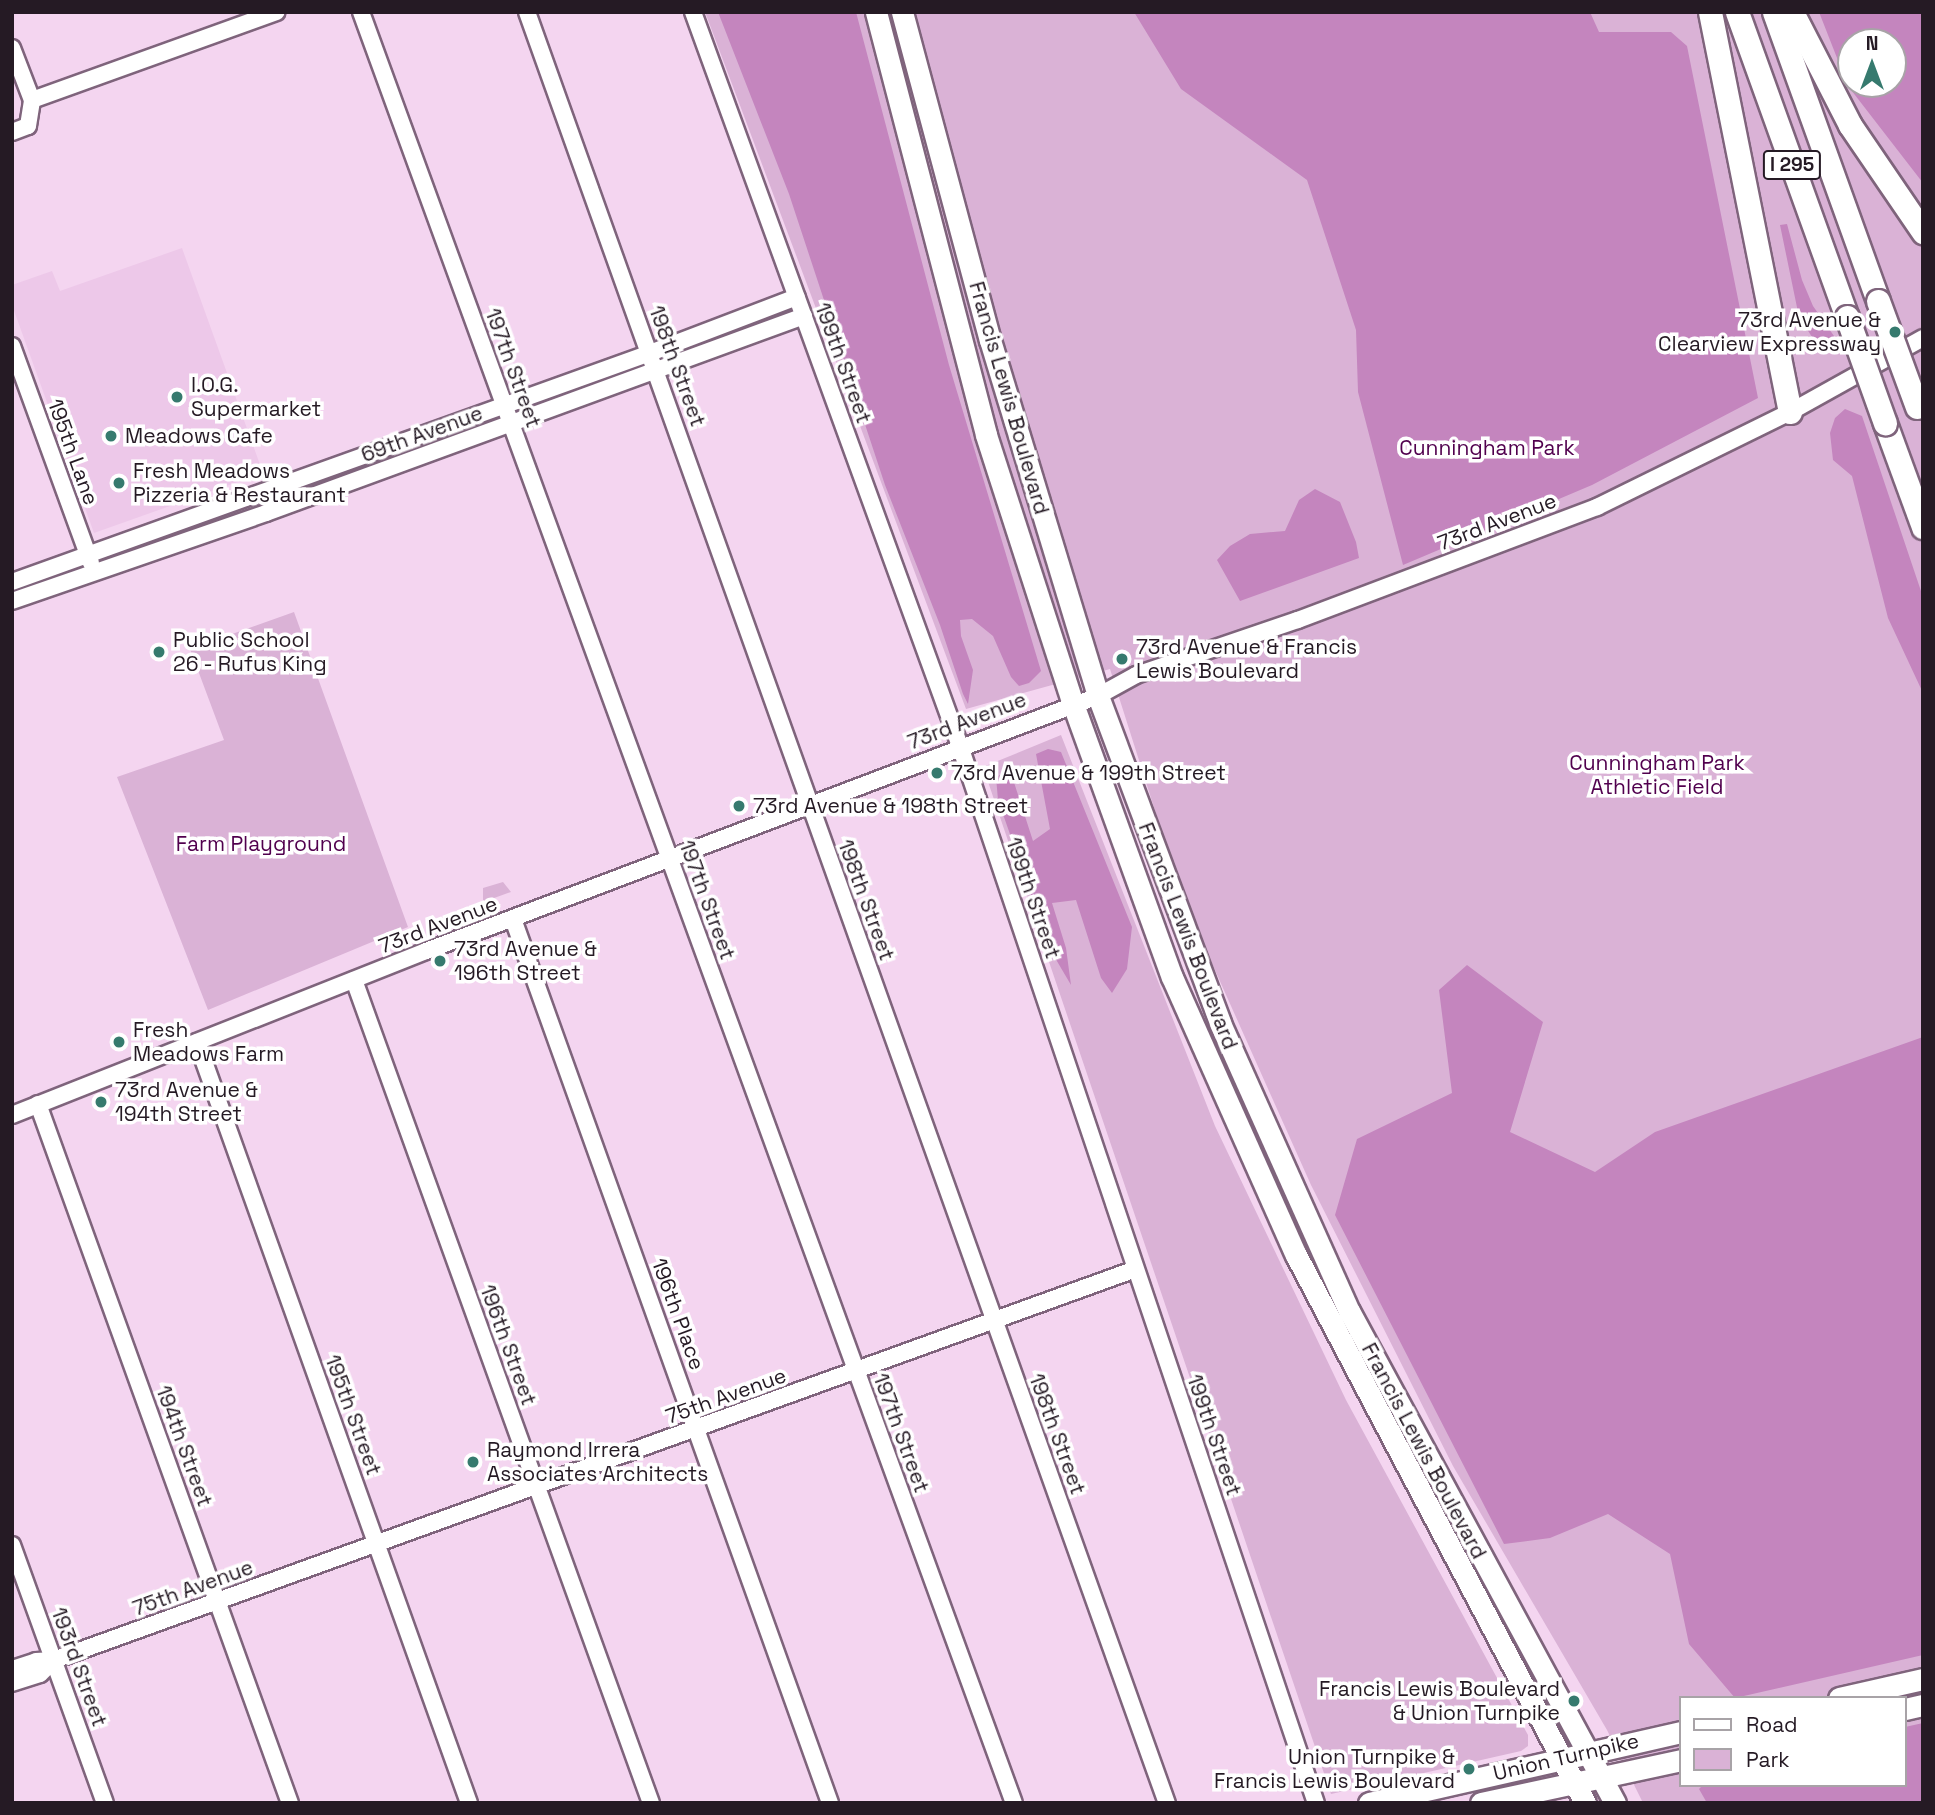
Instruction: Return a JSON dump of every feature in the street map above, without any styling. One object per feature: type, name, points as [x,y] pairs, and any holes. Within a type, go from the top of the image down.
[{"type":"highway","points":[[1710,12],[1790,412]]},
{"type":"highway","name":"I 295","points":[[1737,12],[1923,527]]},
{"type":"highway","name":"I 295","points":[[1774,12],[1920,416]]},
{"type":"highway","points":[[1792,12],[1850,125],[1923,232]]},
{"type":"main road","name":"Francis Lewis Boulevard","points":[[876,12],[986,435],[1073,704],[1172,978],[1296,1255],[1585,1803]]},
{"type":"main road","name":"Francis Lewis Boulevard","points":[[902,12],[990,340],[1098,696],[1220,1023],[1349,1311],[1615,1803]]},
{"type":"main road","points":[[1848,1696],[1923,1679]]},
{"type":"main road","name":"Union Turnpike","points":[[1369,1803],[1560,1757],[1680,1732]]},
{"type":"main road","name":"Union Turnpike","points":[[1481,1803],[1572,1781],[1680,1760]]},
{"type":"street","points":[[33,100],[277,12]]},
{"type":"street","name":"197th Street","points":[[362,12],[1014,1803]]},
{"type":"street","name":"198th Street","points":[[527,12],[1167,1803]]},
{"type":"street","name":"199th Street","points":[[693,12],[960,746],[1316,1803]]},
{"type":"street","points":[[12,48],[18,79],[33,100],[28,126],[12,132]]},
{"type":"street","name":"69th Avenue","points":[[12,601],[510,424],[797,297]]},
{"type":"street","name":"69th Avenue","points":[[12,582],[503,405],[804,316]]},
{"type":"street","name":"73rd Avenue","points":[[12,1115],[810,803],[1098,696],[1136,675],[1298,620],[1597,507],[1790,412],[1923,338]]},
{"type":"street","name":"195th Lane","points":[[12,346],[94,572]]},
{"type":"street","name":"196th Place","points":[[513,919],[830,1803]]},
{"type":"street","name":"196th Street","points":[[354,980],[651,1803]]},
{"type":"street","name":"195th Street","points":[[197,1042],[469,1803]]},
{"type":"street","name":"194th Street","points":[[38,1104],[290,1803]]},
{"type":"street","name":"75th Avenue","points":[[12,1669],[36,1661],[54,1660],[217,1602],[1136,1269]]},
{"type":"street","name":"193rd Street","points":[[12,1545],[105,1803]]},
{"type":"street","name":"75th Avenue","points":[[12,1684],[40,1674],[54,1660]]},
{"type":"shaded area","points":[[182,248],[263,473],[94,533],[12,305],[12,285],[52,271],[60,291]]},
{"type":"green space","name":"Cunningham Park","points":[[705,12],[1923,12],[1923,1803],[1643,1803],[1607,1730],[1453,1466],[1311,1185],[1206,950],[1164,839],[1110,669],[966,709]]},
{"type":"green space","points":[[718,12],[856,12],[949,365],[1041,671],[1029,683],[1019,686],[1011,677],[993,636],[972,619],[960,620],[961,636],[973,670],[968,704],[963,694],[940,625],[885,485],[789,194]]},
{"type":"green space","points":[[1134,12],[1590,12],[1599,32],[1671,32],[1687,46],[1758,398],[1592,485],[1403,565],[1358,392],[1356,330],[1307,180],[1181,89]]},
{"type":"green space","points":[[1819,12],[1923,12],[1923,183],[1857,98],[1907,98],[1907,28],[1837,28],[1837,58]]},
{"type":"green space","points":[[1787,224],[1802,280],[1813,306],[1834,336],[1831,350],[1814,340],[1799,317],[1780,225]]},
{"type":"green space","points":[[1845,409],[1862,416],[1923,597],[1923,693],[1888,618],[1852,476],[1833,460],[1830,433],[1835,418]]},
{"type":"green space","points":[[1315,489],[1340,502],[1356,542],[1359,558],[1240,601],[1217,560],[1230,546],[1250,534],[1285,531],[1299,500]]},
{"type":"green space","name":"Farm Playground","points":[[294,612],[408,927],[208,1010],[117,777],[224,740],[190,649]]},
{"type":"green space","points":[[1061,735],[1215,1126],[1346,1400],[1528,1735],[1528,1746],[1521,1751],[1331,1794],[983,767]]},
{"type":"green space","points":[[1048,749],[1061,752],[1132,927],[1127,969],[1112,993],[1101,978],[1076,900],[1052,903],[1066,948],[1071,985],[1051,951],[998,800],[996,777],[1010,770],[1033,841],[1050,829],[1036,754]]},
{"type":"green space","points":[[503,882],[511,892],[483,902],[483,888]]},
{"type":"green space","points":[[1467,965],[1543,1022],[1510,1132],[1595,1172],[1655,1132],[1923,1037],[1923,1655],[1744,1696],[1733,1696],[1689,1644],[1670,1554],[1608,1514],[1550,1538],[1504,1544],[1335,1215],[1357,1139],[1452,1093],[1439,990]]},
{"type":"green space","points":[[1923,1723],[1923,1803],[1707,1803],[1699,1789],[1907,1787],[1907,1727]]},
{"type":"place","name":"73rd Avenue & Clearview Expressway","points":[[1895,332]]},
{"type":"place","name":"I.O.G. Supermarket","points":[[177,397]]},
{"type":"place","name":"Meadows Cafe","points":[[111,436]]},
{"type":"place","name":"Fresh Meadows Pizzeria & Restaurant","points":[[119,483]]},
{"type":"place","name":"Public School 26 - Rufus King","points":[[159,652]]},
{"type":"place","name":"73rd Avenue & Francis Lewis Boulevard","points":[[1122,659]]},
{"type":"place","name":"73rd Avenue & 199th Street","points":[[937,773]]},
{"type":"place","name":"73rd Avenue & 198th Street","points":[[739,806]]},
{"type":"place","name":"73rd Avenue & 196th Street","points":[[440,961]]},
{"type":"place","name":"Fresh Meadows Farm","points":[[119,1042]]},
{"type":"place","name":"73rd Avenue & 194th Street","points":[[101,1102]]},
{"type":"place","name":"Raymond Irrera Associates Architects","points":[[473,1462]]},
{"type":"place","name":"Francis Lewis Boulevard & Union Turnpike","points":[[1574,1701]]},
{"type":"place","name":"Union Turnpike & Francis Lewis Boulevard","points":[[1469,1769]]},
{"type":"park label","name":"Cunningham Park Athletic Field","points":[[1657,775]]}]
